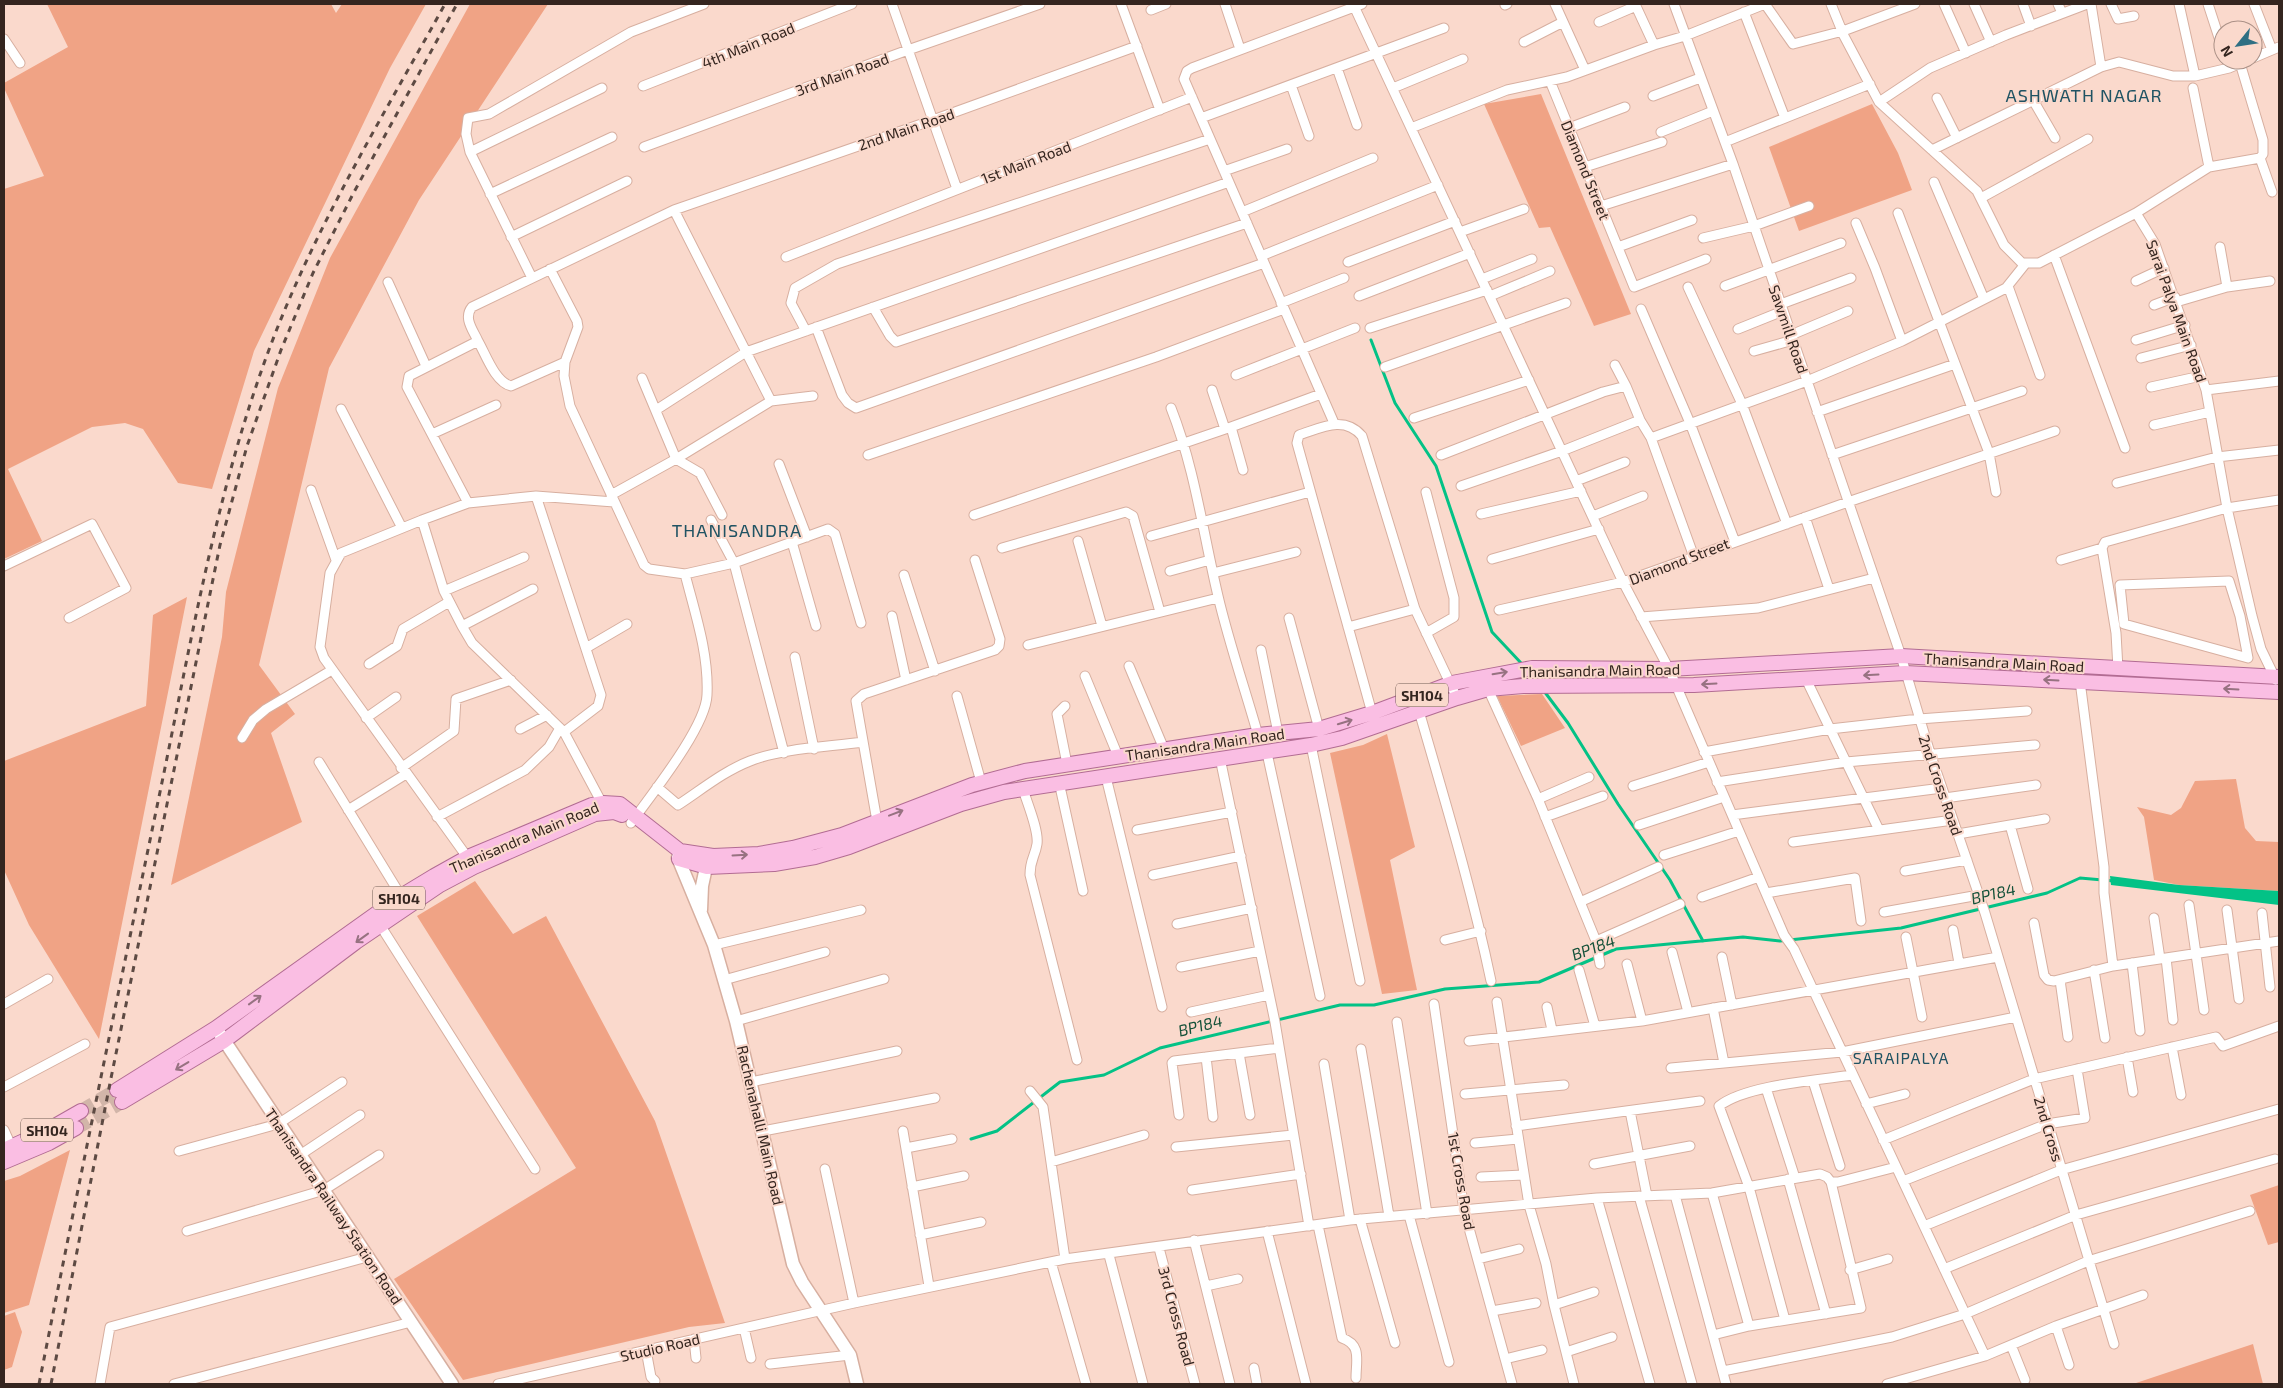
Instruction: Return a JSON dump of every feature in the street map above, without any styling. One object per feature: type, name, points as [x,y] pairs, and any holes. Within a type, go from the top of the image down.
[{"type":"main road","name":"Thanisandra Main Road","points":[[708,861],[793,848],[842,835],[877,820],[981,782],[1025,771],[1258,735],[1319,728],[1372,713],[1452,683],[1532,668],[1669,669],[1901,656],[2118,669],[2278,683]]},
{"type":"main road","name":"Thanisandra Main Road","points":[[216,1028],[401,896],[592,805],[605,808],[620,804],[634,819],[679,855],[708,861],[774,864],[815,857],[880,835],[961,804],[1059,782],[1106,777],[1311,745],[1342,738],[1488,689],[1523,686],[1675,685],[1905,673],[2080,681],[2278,683]]},
{"type":"main road","name":"Thanisandra Main Road","points":[[224,1042],[380,925],[471,862]]},
{"type":"main road","name":"SH104","points":[[216,1028],[120,1096],[224,1042]]},
{"type":"main road","name":"SH104","points":[[9,1154],[80,1111]]},
{"type":"main road","name":"SH104","points":[[9,1154],[76,1128]]},
{"type":"street","points":[[532,278],[470,152],[466,134],[468,118],[489,114],[631,32],[704,4]]},
{"type":"street","name":"4th Main Road","points":[[643,86],[852,4]]},
{"type":"street","points":[[892,4],[957,189]]},
{"type":"street","name":"3rd Main Road","points":[[644,147],[908,50],[1040,4]]},
{"type":"street","points":[[1121,4],[1160,110]]},
{"type":"street","points":[[1152,10],[1166,4]]},
{"type":"street","points":[[1227,4],[1240,49]]},
{"type":"street","points":[[1334,424],[1184,78],[1187,71],[1356,4],[1376,54],[1592,516],[1641,617],[1669,669],[1784,935],[1794,949],[1985,1356]]},
{"type":"street","points":[[1555,4],[1585,70]]},
{"type":"street","name":"Sawmill Road","points":[[1674,4],[1733,164],[1901,656]]},
{"type":"street","points":[[1411,128],[1507,90],[1550,81],[1685,36],[1744,12],[1754,6],[1765,4],[1793,44],[1842,31],[1896,7],[1915,4]]},
{"type":"street","points":[[1831,4],[1842,31],[1879,102],[1977,191],[2004,245],[2022,263],[2039,263],[2136,213],[2209,167],[2260,158],[2264,154],[2263,140],[2246,70]]},
{"type":"street","points":[[1944,4],[1966,53]]},
{"type":"street","points":[[1974,4],[1990,42]]},
{"type":"street","points":[[2023,4],[2031,26]]},
{"type":"street","points":[[2058,4],[2062,14]]},
{"type":"street","points":[[1879,102],[1930,68],[2086,4]]},
{"type":"street","points":[[2091,4],[2101,67]]},
{"type":"street","points":[[2111,4],[2118,19],[2134,16]]},
{"type":"street","points":[[2179,4],[2186,26],[2195,76]]},
{"type":"street","points":[[2208,4],[2213,20]]},
{"type":"street","points":[[2254,4],[2275,49],[2263,54]]},
{"type":"street","points":[[1599,22],[1636,5],[1654,45]]},
{"type":"street","points":[[1744,12],[1785,118]]},
{"type":"street","points":[[1524,42],[1563,22]]},
{"type":"street","points":[[1201,118],[1444,28]]},
{"type":"street","points":[[4,39],[20,63]]},
{"type":"street","name":"2nd Main Road","points":[[550,269],[674,210],[933,120],[1137,46]]},
{"type":"street","points":[[1393,88],[1463,59]]},
{"type":"street","points":[[1932,150],[2101,67],[2119,62],[2173,76],[2195,76],[2213,69]]},
{"type":"street","points":[[1337,68],[1357,125]]},
{"type":"street","points":[[1653,96],[1700,78]]},
{"type":"street","name":"Diamond Street","points":[[1550,81],[1634,287],[1706,260]]},
{"type":"street","points":[[1725,142],[1870,84]]},
{"type":"street","points":[[1291,85],[1309,136]]},
{"type":"street","points":[[470,152],[602,88]]},
{"type":"street","points":[[2193,88],[2209,167]]},
{"type":"street","name":"1st Main Road","points":[[786,257],[1192,97]]},
{"type":"street","points":[[1937,98],[1957,138]]},
{"type":"street","points":[[2033,100],[2055,138]]},
{"type":"street","points":[[1569,128],[1625,106]]},
{"type":"street","points":[[1585,167],[1662,137],[1713,111]]},
{"type":"street","points":[[490,194],[612,137]]},
{"type":"street","points":[[806,330],[791,303],[795,288],[837,264],[1210,139]]},
{"type":"street","points":[[1981,198],[2088,139]]},
{"type":"street","points":[[1224,171],[1288,149]]},
{"type":"street","points":[[1242,212],[1373,158]]},
{"type":"street","points":[[2260,158],[2272,192]]},
{"type":"street","points":[[1601,206],[1733,164]]},
{"type":"street","points":[[511,237],[627,181]]},
{"type":"street","points":[[656,410],[746,352],[1229,182]]},
{"type":"street","points":[[1934,182],[1984,299]]},
{"type":"street","points":[[816,327],[842,395],[848,403],[856,408],[1263,260],[1438,185]]},
{"type":"street","points":[[1703,238],[1754,226],[1809,206]]},
{"type":"street","points":[[1460,232],[1524,209]]},
{"type":"street","points":[[674,210],[771,401]]},
{"type":"street","points":[[1898,213],[1989,453],[1996,492]]},
{"type":"street","name":"Sarai Palya Main Road","points":[[2136,213],[2155,244],[2206,390],[2227,508],[2260,649],[2278,683]]},
{"type":"street","points":[[1618,247],[1692,220]]},
{"type":"street","points":[[1348,262],[1455,221]]},
{"type":"street","points":[[873,307],[890,336],[896,342],[1247,223]]},
{"type":"street","points":[[1856,223],[1902,341]]},
{"type":"street","points":[[1725,286],[1841,243]]},
{"type":"street","points":[[2220,247],[2227,287]]},
{"type":"street","points":[[1359,296],[1470,253]]},
{"type":"street","points":[[2054,255],[2125,448]]},
{"type":"street","points":[[1482,279],[1532,259]]},
{"type":"street","points":[[1651,438],[1807,381],[1902,341],[2008,286],[2026,263]]},
{"type":"street","points":[[2136,281],[2164,268]]},
{"type":"street","points":[[565,362],[511,386],[504,384],[498,377],[478,341],[468,318],[468,313],[472,307],[550,269],[577,321],[578,327],[565,362],[564,376],[570,406],[644,565],[649,569],[685,574],[734,563],[828,529],[836,534],[861,623]]},
{"type":"street","points":[[1370,328],[1488,293],[1550,271]]},
{"type":"street","points":[[868,455],[1156,357],[1283,306],[1344,278]]},
{"type":"street","points":[[1738,329],[1851,278]]},
{"type":"street","points":[[2154,305],[2227,287],[2270,281]]},
{"type":"street","points":[[388,282],[426,366]]},
{"type":"street","points":[[1688,286],[1742,404],[1787,524]]},
{"type":"street","points":[[2008,286],[2040,375]]},
{"type":"street","points":[[1385,367],[1566,303]]},
{"type":"street","name":"Diamond Street","points":[[1499,610],[1624,582],[1735,542],[1690,423],[1641,309]]},
{"type":"street","points":[[1754,351],[1792,337],[1848,310]]},
{"type":"street","points":[[2136,340],[2184,325]]},
{"type":"street","points":[[1236,374],[1302,350],[1354,328]]},
{"type":"street","points":[[468,503],[408,386],[409,376],[478,341]]},
{"type":"street","points":[[2141,358],[2191,344]]},
{"type":"street","points":[[1817,412],[1955,364]]},
{"type":"street","points":[[1615,365],[1640,420],[1651,438],[1694,557]]},
{"type":"street","points":[[2151,387],[2201,376]]},
{"type":"street","points":[[642,378],[676,459],[700,473],[722,515]]},
{"type":"street","points":[[1414,418],[1529,380]]},
{"type":"street","points":[[2206,390],[2279,381]]},
{"type":"street","points":[[1441,455],[1603,392],[1626,386]]},
{"type":"street","points":[[1212,390],[1244,470]]},
{"type":"street","points":[[1832,455],[2022,391]]},
{"type":"street","points":[[974,515],[1321,394]]},
{"type":"street","points":[[471,862],[403,771],[324,658],[320,640],[330,574],[336,560],[341,554],[468,503],[536,496],[612,498],[771,401],[813,396]]},
{"type":"street","points":[[432,434],[496,405]]},
{"type":"street","points":[[1171,408],[1184,443],[1204,522],[1218,598],[1258,735]]},
{"type":"street","points":[[341,409],[402,528]]},
{"type":"street","points":[[2154,425],[2210,412]]},
{"type":"street","points":[[1461,486],[1562,451],[1640,420]]},
{"type":"street","points":[[1372,713],[1310,492],[1297,438],[1299,435],[1334,424],[1356,428],[1362,436],[1415,609],[1458,698]]},
{"type":"street","points":[[1735,542],[2055,431]]},
{"type":"street","points":[[2117,483],[2217,458],[2279,450]]},
{"type":"street","points":[[1576,481],[1625,462]]},
{"type":"street","points":[[779,464],[807,537]]},
{"type":"street","points":[[311,490],[336,560]]},
{"type":"street","points":[[1481,514],[1581,491]]},
{"type":"street","points":[[1151,536],[1310,492]]},
{"type":"street","points":[[1426,492],[1454,598],[1454,617],[1426,633]]},
{"type":"street","points":[[437,817],[525,770],[562,730],[598,706],[601,700],[536,496]]},
{"type":"street","points":[[1592,516],[1643,496]]},
{"type":"street","points":[[2118,669],[2116,633],[2102,548],[2105,542],[2227,508],[2279,500]]},
{"type":"street","points":[[1002,548],[1126,512],[1130,513],[1133,516],[1160,612]]},
{"type":"street","points":[[1804,517],[1829,589]]},
{"type":"street","points":[[422,520],[444,591],[472,642],[562,730],[605,808]]},
{"type":"street","points":[[711,520],[734,563],[784,753]]},
{"type":"street","points":[[4,566],[92,524],[126,588],[69,618]]},
{"type":"street","points":[[1492,559],[1598,528]]},
{"type":"street","points":[[1078,540],[1102,626]]},
{"type":"street","points":[[792,542],[816,626]]},
{"type":"street","points":[[2061,560],[2102,548]]},
{"type":"street","points":[[1213,572],[1296,552]]},
{"type":"street","points":[[444,591],[524,557]]},
{"type":"street","points":[[880,835],[856,701],[864,694],[995,650],[999,646],[1000,640],[975,560]]},
{"type":"street","points":[[1170,571],[1210,560]]},
{"type":"street","points":[[634,819],[695,732],[707,696],[704,651],[685,574]]},
{"type":"street","points":[[904,575],[935,671]]},
{"type":"street","points":[[1641,617],[1758,608],[1874,578]]},
{"type":"street","points":[[2229,581],[2240,616],[2248,658],[2124,624],[2120,585],[2229,581]]},
{"type":"street","points":[[2230,586],[2246,584]]},
{"type":"street","points":[[462,626],[533,589]]},
{"type":"street","points":[[1028,645],[1218,598]]},
{"type":"street","points":[[369,664],[397,646],[403,629],[449,602]]},
{"type":"street","points":[[1348,627],[1415,609]]},
{"type":"street","points":[[892,616],[906,680]]},
{"type":"street","points":[[2240,616],[2252,616]]},
{"type":"street","points":[[1289,618],[1319,728]]},
{"type":"street","points":[[586,648],[627,624]]},
{"type":"street","points":[[2247,648],[2260,649]]},
{"type":"street","points":[[1261,650],[1278,733]]},
{"type":"street","name":"2nd Cross Road","points":[[1901,656],[1930,753],[1985,913]]},
{"type":"street","points":[[795,657],[814,749]]},
{"type":"street","points":[[1129,666],[1164,749]]},
{"type":"street","points":[[242,738],[253,720],[266,709],[332,670]]},
{"type":"street","points":[[1086,676],[1118,756]]},
{"type":"street","points":[[1806,679],[1879,830]]},
{"type":"street","points":[[348,810],[403,771],[454,731],[456,699],[511,680]]},
{"type":"street","points":[[2080,681],[2104,867],[2104,893],[2112,966]]},
{"type":"street","points":[[1488,689],[1538,799],[1596,941],[1600,964]]},
{"type":"street","points":[[957,696],[981,782]]},
{"type":"street","points":[[366,718],[396,697]]},
{"type":"street","points":[[1066,706],[1057,714],[1067,764]]},
{"type":"street","points":[[1419,711],[1481,931],[1491,981]]},
{"type":"street","points":[[1704,752],[1830,729],[1919,719],[2027,711]]},
{"type":"street","points":[[520,729],[546,715]]},
{"type":"street","points":[[657,787],[678,805],[726,773],[750,761],[784,753],[863,742]]},
{"type":"street","points":[[1311,745],[1360,981]]},
{"type":"street","points":[[1717,782],[1846,762],[2035,745]]},
{"type":"street","points":[[1267,753],[1320,996]]},
{"type":"street","points":[[1220,758],[1273,1010],[1301,1174],[1342,1338],[1354,1344],[1358,1351],[1356,1378]]},
{"type":"street","points":[[319,762],[401,896]]},
{"type":"street","points":[[1633,786],[1709,762]]},
{"type":"street","points":[[1106,777],[1162,1007]]},
{"type":"street","points":[[1538,799],[1589,778]]},
{"type":"street","points":[[1059,782],[1083,891]]},
{"type":"street","points":[[1946,798],[2036,785]]},
{"type":"street","points":[[1732,815],[1942,788]]},
{"type":"street","points":[[1023,789],[1037,837],[1037,846],[1030,863],[1030,875],[1077,1060]]},
{"type":"street","points":[[1545,817],[1603,796]]},
{"type":"street","points":[[1639,826],[1724,797]]},
{"type":"street","points":[[1137,830],[1232,812]]},
{"type":"street","points":[[1958,834],[2045,819]]},
{"type":"street","points":[[1792,842],[1953,820]]},
{"type":"street","points":[[2010,825],[2028,889]]},
{"type":"street","points":[[1664,855],[1739,831]]},
{"type":"street","name":"Rachenahalli Main Road","points":[[679,855],[714,945],[736,1021],[793,1264],[802,1282],[823,1311],[850,1355],[857,1384]]},
{"type":"street","points":[[1153,875],[1241,856]]},
{"type":"street","points":[[1905,871],[1967,860]]},
{"type":"street","points":[[701,915],[702,886],[708,861]]},
{"type":"street","points":[[1580,902],[1658,867]]},
{"type":"street","points":[[1702,898],[1759,876]]},
{"type":"street","points":[[1766,893],[1855,878],[1861,920]]},
{"type":"street","points":[[1884,912],[1981,899]]},
{"type":"street","points":[[1596,941],[1680,904]]},
{"type":"street","points":[[2189,906],[2204,1010]]},
{"type":"street","points":[[1177,924],[1252,908]]},
{"type":"street","points":[[714,945],[861,910]]},
{"type":"street","points":[[2226,910],[2239,999]]},
{"type":"street","name":"2nd Cross","points":[[1985,913],[2114,1344]]},
{"type":"street","points":[[2262,913],[2270,987]]},
{"type":"street","points":[[2154,918],[2163,958],[2173,1020]]},
{"type":"street","points":[[2034,922],[2044,975],[2048,980],[2054,982],[2112,966],[2279,941]]},
{"type":"street","points":[[380,925],[535,1169]]},
{"type":"street","points":[[1953,930],[1959,964]]},
{"type":"street","points":[[1445,940],[1481,931]]},
{"type":"street","points":[[1906,937],[1922,1017]]},
{"type":"street","points":[[1182,967],[1260,951]]},
{"type":"street","points":[[724,980],[825,952]]},
{"type":"street","points":[[1672,952],[1688,1012]]},
{"type":"street","points":[[1469,1041],[1642,1021],[1998,956]]},
{"type":"street","points":[[1722,957],[1732,1005]]},
{"type":"street","points":[[2132,963],[2140,1031]]},
{"type":"street","points":[[1627,964],[1642,1021]]},
{"type":"street","points":[[1579,970],[1595,1026]]},
{"type":"street","points":[[2094,970],[2105,1038]]},
{"type":"street","points":[[4,1004],[48,979]]},
{"type":"street","points":[[736,1021],[884,979]]},
{"type":"street","points":[[2060,980],[2068,1038]]},
{"type":"street","points":[[1191,1012],[1269,995]]},
{"type":"street","points":[[1497,1002],[1529,1205],[1546,1264],[1554,1305],[1574,1384]]},
{"type":"street","name":"1st Cross Road","points":[[1434,1004],[1464,1210],[1512,1384]]},
{"type":"street","points":[[1547,1007],[1552,1030]]},
{"type":"street","points":[[1713,1008],[1724,1063]]},
{"type":"street","points":[[1671,1068],[1842,1052],[2016,1017]]},
{"type":"street","points":[[1398,1022],[1427,1214]]},
{"type":"street","points":[[1883,1140],[2034,1080],[2216,1036],[2223,1046],[2279,1026]]},
{"type":"street","name":"Thanisandra Railway Station Road","points":[[216,1028],[452,1384]]},
{"type":"street","points":[[4,1087],[85,1044]]},
{"type":"street","points":[[2172,1047],[2181,1095]]},
{"type":"street","points":[[1179,1115],[1172,1062],[1279,1048]]},
{"type":"street","points":[[1360,1048],[1389,1216]]},
{"type":"street","points":[[751,1082],[897,1051]]},
{"type":"street","points":[[1239,1053],[1250,1115]]},
{"type":"street","points":[[1206,1057],[1213,1117]]},
{"type":"street","points":[[2128,1057],[2134,1092]]},
{"type":"street","points":[[1324,1064],[1355,1220],[1395,1344]]},
{"type":"street","points":[[1903,1181],[2047,1124],[2085,1118],[2077,1069]]},
{"type":"street","points":[[1785,1320],[1748,1187],[1719,1106],[1728,1099],[1766,1088],[1853,1075]]},
{"type":"street","points":[[1813,1081],[1840,1166]]},
{"type":"street","points":[[179,1151],[278,1124],[342,1082]]},
{"type":"street","points":[[1465,1094],[1564,1085]]},
{"type":"street","points":[[1766,1088],[1792,1179],[1826,1314]]},
{"type":"street","points":[[1030,1091],[1043,1107],[1065,1259]]},
{"type":"street","points":[[1866,1104],[1905,1094]]},
{"type":"street","points":[[763,1131],[935,1098]]},
{"type":"street","points":[[1516,1126],[1700,1101]]},
{"type":"street","points":[[1924,1226],[2061,1170],[2279,1109]]},
{"type":"street","points":[[1630,1111],[1643,1196],[1692,1384]]},
{"type":"street","points":[[300,1155],[360,1116]]},
{"type":"street","points":[[4,1130],[9,1154]]},
{"type":"street","points":[[903,1131],[929,1286]]},
{"type":"street","points":[[1176,1148],[1293,1135]]},
{"type":"street","points":[[1051,1162],[1144,1136]]},
{"type":"street","points":[[906,1148],[952,1139]]},
{"type":"street","points":[[1476,1143],[1518,1139]]},
{"type":"street","points":[[1594,1164],[1690,1146]]},
{"type":"street","points":[[187,1232],[324,1190],[379,1155]]},
{"type":"street","points":[[1944,1269],[2076,1215],[2276,1160]]},
{"type":"street","points":[[1713,1335],[1749,1326],[1861,1308],[1850,1270],[1831,1182],[1838,1182],[1896,1167]]},
{"type":"street","points":[[825,1169],[854,1303]]},
{"type":"street","points":[[1192,1190],[1301,1174]]},
{"type":"street","name":"Studio Road","points":[[498,1384],[929,1286],[1065,1259],[1158,1248],[1194,1240],[1389,1216],[1597,1198],[1712,1193],[1820,1174],[1827,1177],[1831,1182]]},
{"type":"street","points":[[1481,1178],[1523,1175]]},
{"type":"street","points":[[912,1188],[964,1176]]},
{"type":"street","points":[[1712,1193],[1749,1326]]},
{"type":"street","points":[[1675,1195],[1726,1384]]},
{"type":"street","points":[[1597,1198],[1650,1384]]},
{"type":"street","points":[[1723,1371],[1892,1337],[1965,1314],[2088,1261],[2250,1212]]},
{"type":"street","points":[[1409,1215],[1449,1362]]},
{"type":"street","points":[[920,1235],[981,1222]]},
{"type":"street","points":[[1267,1231],[1306,1384]]},
{"type":"street","points":[[1194,1240],[1230,1384]]},
{"type":"street","name":"3rd Cross Road","points":[[1158,1248],[1195,1384]]},
{"type":"street","points":[[1478,1259],[1519,1249]]},
{"type":"street","points":[[1109,1254],[1143,1384]]},
{"type":"street","points":[[100,1384],[110,1327],[367,1257]]},
{"type":"street","points":[[1850,1270],[1888,1259]]},
{"type":"street","points":[[1051,1262],[1086,1384]]},
{"type":"street","points":[[1206,1286],[1238,1279]]},
{"type":"street","points":[[1554,1305],[1594,1292]]},
{"type":"street","points":[[1887,1384],[1985,1356],[2056,1326],[2143,1295]]},
{"type":"street","points":[[1492,1311],[1536,1303]]},
{"type":"street","points":[[174,1384],[411,1322]]},
{"type":"street","points":[[2056,1326],[2070,1366]]},
{"type":"street","points":[[744,1328],[751,1358]]},
{"type":"street","points":[[1566,1352],[1612,1337]]},
{"type":"street","points":[[694,1339],[696,1358]]},
{"type":"street","points":[[2010,1345],[2025,1380]]},
{"type":"street","points":[[646,1350],[651,1377],[655,1381]]},
{"type":"street","points":[[1505,1359],[1542,1350]]},
{"type":"street","points":[[770,1364],[850,1355]]},
{"type":"street","points":[[1254,1368],[1257,1384]]},
{"type":"shaded area","points":[[47,4],[331,4],[336,13],[342,4],[426,4],[390,68],[254,351],[212,489],[178,483],[143,429],[125,423],[92,427],[8,469],[42,541],[4,559],[4,189],[44,176],[4,88],[4,83],[68,47]]},
{"type":"shaded area","points":[[470,4],[548,4],[419,200],[329,368],[259,665],[295,714],[271,733],[302,822],[171,885],[222,637],[226,592],[278,388],[330,258]]},
{"type":"shaded area","points":[[1541,94],[1631,314],[1594,326],[1550,227],[1539,228],[1484,104]]},
{"type":"shaded area","points":[[1872,104],[1898,153],[1912,190],[1799,231],[1769,147]]},
{"type":"shaded area","points":[[187,597],[99,1039],[29,925],[4,870],[4,761],[146,706],[153,615]]},
{"type":"shaded area","points":[[1542,694],[1565,728],[1521,746],[1497,696]]},
{"type":"shaded area","points":[[1387,734],[1415,847],[1390,860],[1417,990],[1382,994],[1330,753],[1363,745]]},
{"type":"shaded area","points":[[2236,779],[2245,828],[2256,841],[2279,842],[2279,891],[2179,885],[2154,880],[2144,817],[2137,807],[2171,815],[2181,808],[2195,781]]},
{"type":"shaded area","points":[[2110,876],[2179,885],[2279,891],[2279,905],[2111,885]]},
{"type":"shaded area","points":[[475,881],[513,934],[546,916],[655,1121],[725,1323],[689,1327],[463,1380],[394,1279],[576,1168],[417,916]]},
{"type":"shaded area","points":[[70,1150],[29,1305],[4,1313],[4,1181],[20,1176]]},
{"type":"shaded area","points":[[2279,1185],[2279,1242],[2268,1245],[2250,1195]]},
{"type":"shaded area","points":[[15,1312],[22,1332],[12,1367],[4,1370],[4,1316]]},
{"type":"shaded area","points":[[2253,1344],[2263,1384],[2133,1384]]},
{"type":"waterway","points":[[1371,340],[1395,403],[1436,466],[1492,632],[1522,664]]},
{"type":"waterway","points":[[1544,691],[1568,723],[1618,804],[1670,880],[1703,941]]},
{"type":"waterway","name":"BP184","points":[[971,1139],[997,1131],[1060,1082],[1104,1075],[1160,1048],[1340,1005],[1374,1005],[1445,989],[1539,982],[1616,949],[1743,937],[1780,941],[1901,928],[2047,893],[2080,878],[2114,881]]},
{"type":"tunnel","points":[[81,1111],[117,1090]]},
{"type":"tunnel","points":[[76,1128],[122,1102]]},
{"type":"railway","points":[[39,1384],[194,624],[234,456],[270,347],[308,259],[351,172],[445,4]]},
{"type":"railway","points":[[51,1384],[111,1078],[220,545],[247,446],[281,350],[313,273],[354,192],[457,4]]},
{"type":"district","name":"ASHWATH NAGAR","points":[[2084,95]]},
{"type":"district","name":"THANISANDRA","points":[[737,530]]},
{"type":"district","name":"SARAIPALYA","points":[[1901,1057]]}]
